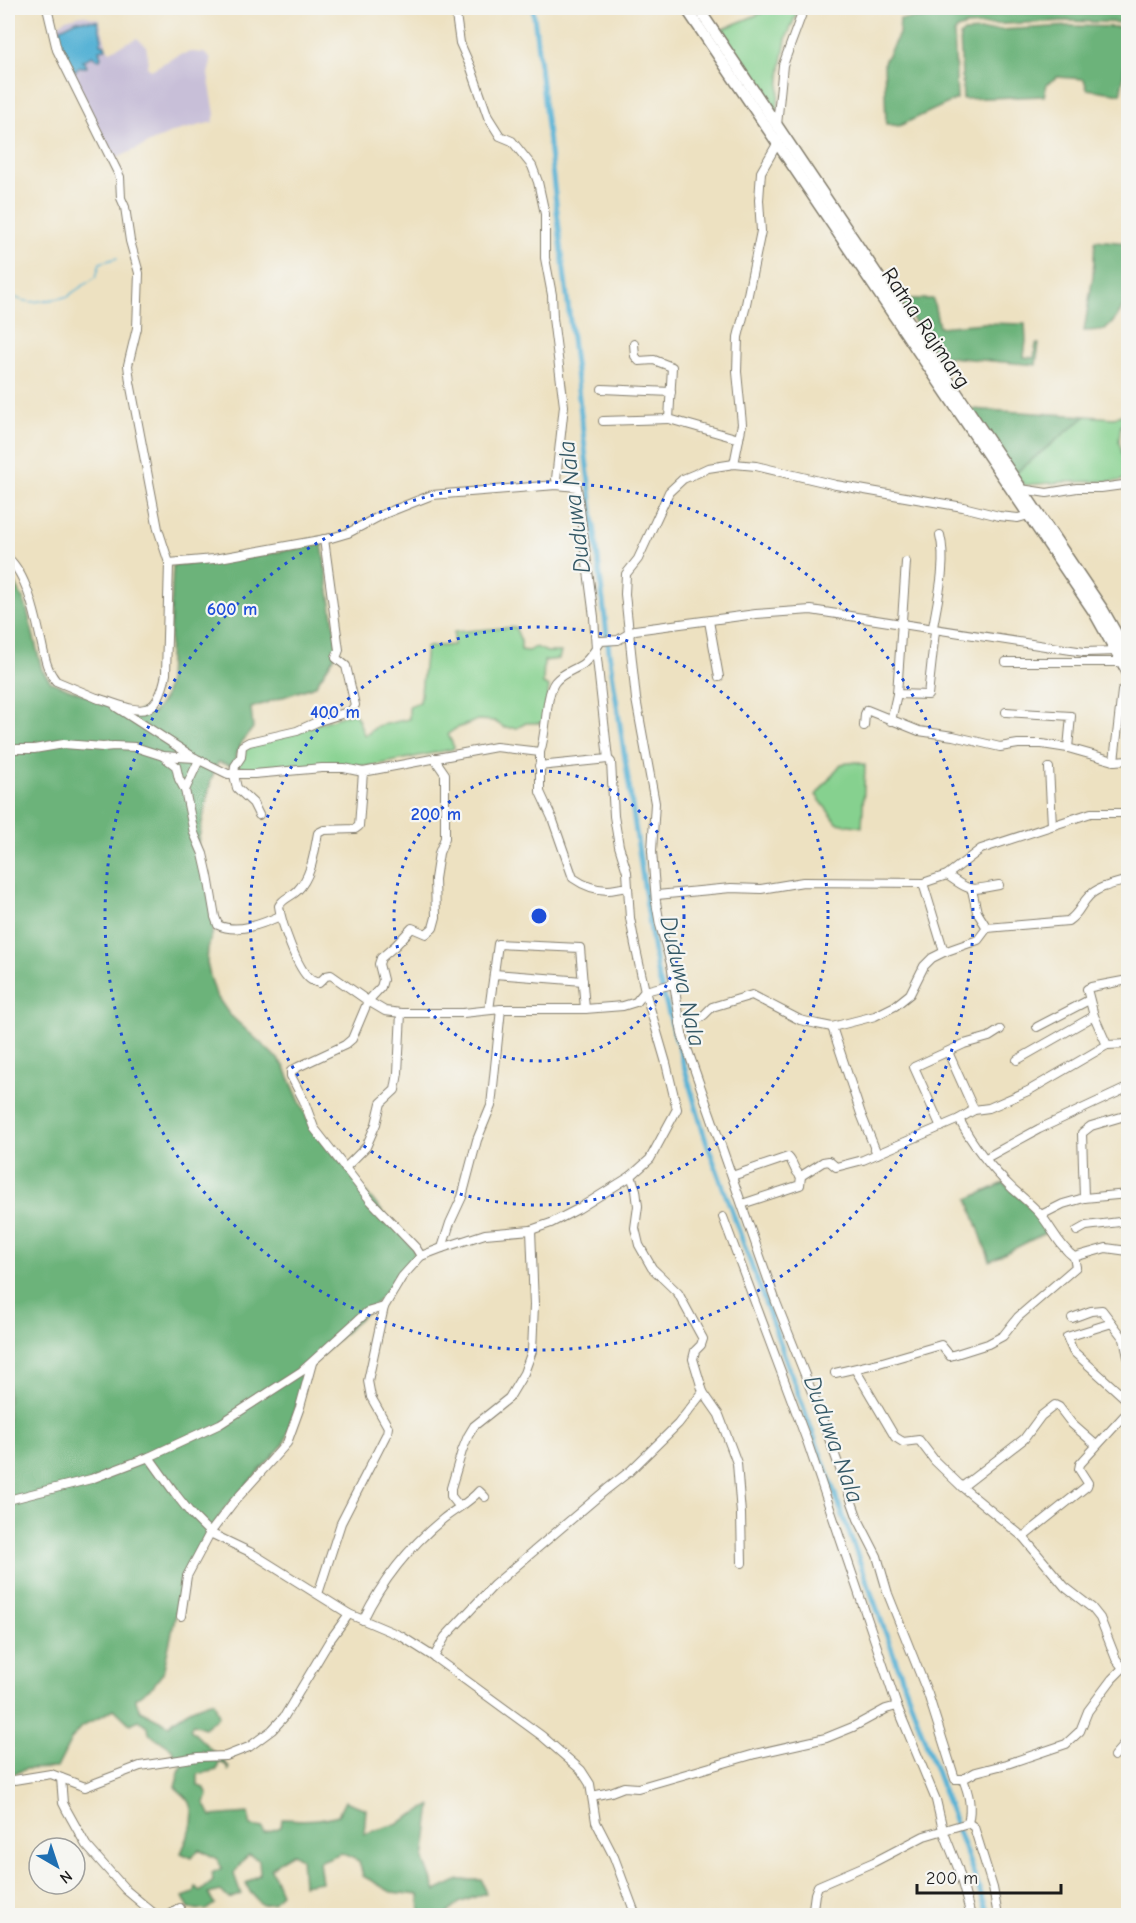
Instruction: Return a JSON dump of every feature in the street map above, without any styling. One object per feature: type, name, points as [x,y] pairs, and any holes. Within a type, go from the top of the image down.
[{"type":"highway","name":"Ratna Rajmarg","points":[[686,8],[1029,515],[1094,612],[1117,651],[1126,658]]},
{"type":"highway","name":"Ratna Rajmarg","points":[[698,8],[1103,610],[1126,658],[1128,673]]},
{"type":"street","points":[[47,8],[57,50],[120,177],[121,198],[139,273],[137,328],[128,365],[130,382],[158,529],[169,563],[166,674],[159,700],[147,710],[97,698]]},
{"type":"street","points":[[455,8],[460,42],[488,117],[500,136],[512,141],[532,166],[538,182],[545,214],[545,258],[552,295],[564,406],[556,479],[561,485]]},
{"type":"street","points":[[734,464],[742,424],[737,372],[738,337],[746,309],[761,231],[759,200],[761,172],[777,144],[783,65],[804,8]]},
{"type":"street","points":[[634,344],[639,361],[654,360],[672,367],[669,419]]},
{"type":"street","points":[[602,389],[671,392]]},
{"type":"street","points":[[603,422],[669,419],[739,439]]},
{"type":"street","points":[[855,1369],[895,1437],[903,1442],[919,1440],[935,1461],[962,1487],[1023,1537],[1065,1587],[1092,1608],[1107,1633],[1116,1659],[1126,1665],[1088,1711],[1080,1731],[1066,1744],[976,1772],[963,1779],[955,1779],[928,1694],[888,1594],[877,1556],[858,1519],[817,1405],[781,1316],[680,1023],[671,964],[660,925],[652,851],[655,803],[636,699],[625,594],[626,574],[638,559],[669,492],[683,479],[708,468],[734,464],[756,466],[836,485],[963,507],[999,516],[1018,518],[1029,515]]},
{"type":"street","points":[[169,563],[214,558],[348,533],[384,514],[432,495],[561,485],[577,487],[594,617],[608,759],[611,762],[613,774],[614,816],[619,846],[627,872],[630,918],[677,1109],[650,1159],[631,1176],[578,1209],[531,1230],[485,1234],[421,1256],[402,1277],[384,1307],[368,1381],[371,1397],[388,1426],[387,1433],[341,1523],[318,1594]]},
{"type":"street","points":[[1021,489],[1047,493],[1077,488],[1123,485]]},
{"type":"street","points":[[897,693],[928,694],[943,546],[940,535]]},
{"type":"street","points":[[259,815],[253,803],[237,788],[234,775],[235,766],[241,757],[242,746],[297,731],[353,709],[355,705],[346,666],[336,658],[339,650],[324,539]]},
{"type":"street","points":[[8,558],[22,579],[40,635],[48,670],[56,681],[121,710],[197,759],[228,774],[322,768],[344,768],[363,772],[496,747],[540,752]]},
{"type":"street","points":[[891,721],[897,693],[906,562]]},
{"type":"street","points":[[628,888],[603,890],[573,878],[552,818],[540,792],[540,752],[545,735],[551,690],[555,682],[563,675],[584,663],[601,641],[618,640],[629,632],[756,614],[811,610],[1084,652],[1117,651]]},
{"type":"street","points":[[709,621],[719,677]]},
{"type":"street","points":[[1006,662],[1126,658]]},
{"type":"street","points":[[1114,761],[1122,691],[1128,685]]},
{"type":"street","points":[[864,726],[867,710],[919,731],[1000,747],[1042,744],[1068,748],[1114,761],[1128,760]]},
{"type":"street","points":[[1006,712],[1071,716],[1068,748]]},
{"type":"street","points":[[8,749],[20,747],[34,749],[64,744],[135,747],[163,756],[197,759]]},
{"type":"street","points":[[163,756],[177,766],[179,780],[185,790],[194,833],[203,854],[214,917],[218,925],[245,928],[280,916]]},
{"type":"street","points":[[421,1256],[371,1201],[314,1128],[291,1076],[291,1071],[352,1039],[368,1001],[381,987],[383,980],[379,964],[381,958],[412,928],[426,934],[433,928],[436,917],[435,879],[439,853],[446,838],[445,774],[434,758]]},
{"type":"street","points":[[185,790],[197,759]]},
{"type":"street","points":[[539,766],[608,759]]},
{"type":"street","points":[[1049,768],[1052,825]]},
{"type":"street","points":[[363,772],[359,826],[356,829],[324,830],[318,833],[308,874],[297,891],[280,902],[280,916],[287,936],[309,978],[319,983],[326,976],[331,975],[384,1011],[402,1013],[463,1013],[501,1009],[585,1009],[630,1004],[636,1002],[648,990],[674,984]]},
{"type":"street","points":[[657,895],[731,888],[761,889],[803,882],[923,883],[947,875],[981,849],[1091,813],[1128,813]]},
{"type":"street","points":[[947,875],[972,890],[999,885]]},
{"type":"street","points":[[680,1023],[697,1020],[712,1007],[752,995],[800,1020],[832,1027],[875,1016],[896,1006],[910,994],[924,966],[944,952],[978,940],[987,928],[1068,921],[1077,915],[1088,897],[1098,889],[1128,880]]},
{"type":"street","points":[[923,883],[944,952]]},
{"type":"street","points":[[972,890],[977,912],[987,928]]},
{"type":"street","points":[[489,1010],[498,944],[580,948],[585,1009]]},
{"type":"street","points":[[494,974],[583,981]]},
{"type":"street","points":[[1107,1045],[1094,1016],[1087,989],[1128,980]]},
{"type":"street","points":[[1037,1027],[1089,1000]]},
{"type":"street","points":[[442,1248],[462,1197],[477,1140],[490,1106],[501,1009]]},
{"type":"street","points":[[345,1168],[366,1147],[381,1103],[395,1089],[402,1013]]},
{"type":"street","points":[[1017,1060],[1094,1016]]},
{"type":"street","points":[[832,1027],[877,1154]]},
{"type":"street","points":[[941,1127],[914,1067],[1000,1030]]},
{"type":"street","points":[[801,1176],[823,1162],[829,1161],[836,1167],[877,1154],[959,1119],[974,1110],[989,1108],[1028,1091],[1107,1045],[1128,1044]]},
{"type":"street","points":[[948,1052],[974,1110]]},
{"type":"street","points":[[986,1158],[1039,1129],[1127,1088]]},
{"type":"street","points":[[1084,1198],[1082,1133],[1091,1126],[1128,1115]]},
{"type":"street","points":[[835,1373],[941,1345],[950,1356],[995,1341],[1003,1336],[1018,1317],[1076,1267],[1074,1257],[1063,1247],[1041,1215],[1010,1186],[986,1158],[968,1136],[959,1119]]},
{"type":"street","points":[[732,1176],[788,1156],[796,1172],[801,1176]]},
{"type":"street","points":[[631,1176],[638,1206],[635,1228],[639,1245],[652,1268],[678,1293],[702,1339],[693,1359],[702,1392],[719,1415],[737,1463],[742,1524],[742,1563]]},
{"type":"street","points":[[742,1204],[800,1185],[801,1176]]},
{"type":"street","points":[[1041,1215],[1063,1204],[1084,1198],[1128,1194]]},
{"type":"street","points":[[723,1217],[775,1351],[897,1706],[932,1791],[971,1916]]},
{"type":"street","points":[[1077,1231],[1086,1226],[1128,1221]]},
{"type":"street","points":[[459,1506],[451,1496],[451,1488],[468,1436],[474,1426],[509,1398],[524,1373],[532,1351],[534,1305],[531,1230]]},
{"type":"street","points":[[1074,1257],[1106,1248],[1128,1251]]},
{"type":"street","points":[[8,1500],[91,1479],[149,1457],[220,1424],[302,1371],[367,1312],[384,1307]]},
{"type":"street","points":[[1072,1318],[1090,1311],[1102,1310],[1124,1339],[1128,1357]]},
{"type":"street","points":[[1112,1323],[1067,1338],[1073,1351],[1128,1401]]},
{"type":"street","points":[[181,1616],[187,1575],[210,1533],[232,1504],[287,1443],[312,1363]]},
{"type":"street","points":[[434,1657],[446,1637],[494,1585],[630,1471],[678,1424],[702,1392]]},
{"type":"street","points":[[962,1487],[1024,1439],[1041,1416],[1054,1405],[1059,1407],[1072,1424],[1096,1445]]},
{"type":"street","points":[[1023,1537],[1087,1486],[1088,1483],[1080,1469],[1080,1464],[1128,1414]]},
{"type":"street","points":[[149,1457],[192,1515],[210,1533],[250,1552],[349,1614],[401,1636],[434,1657],[542,1736],[582,1770],[590,1784],[596,1822],[614,1857],[636,1916]]},
{"type":"street","points":[[363,1620],[400,1561],[459,1506],[479,1491],[485,1497]]},
{"type":"street","points":[[8,1781],[51,1774],[85,1787],[140,1766],[198,1757],[226,1756],[249,1747],[272,1730],[284,1717],[330,1640],[349,1614]]},
{"type":"street","points":[[592,1796],[624,1787],[638,1788],[755,1754],[826,1738],[897,1706]]},
{"type":"street","points":[[1114,1756],[1128,1740]]},
{"type":"street","points":[[61,1778],[63,1803],[86,1845],[126,1890],[157,1916]]},
{"type":"street","points":[[963,1779],[969,1794],[971,1812],[968,1822]]},
{"type":"street","points":[[812,1916],[818,1886],[874,1862],[924,1836],[968,1822]]},
{"type":"street","points":[[968,1822],[974,1827],[993,1888],[998,1916]]},
{"type":"street","points":[[168,1916],[180,1908]]},
{"type":"shaded area","points":[[82,15],[99,19],[107,48],[110,51],[137,38],[146,46],[147,67],[151,70],[179,55],[191,52],[204,53],[211,62],[208,74],[215,114],[213,122],[173,132],[115,159],[63,58],[55,27],[66,19]]},
{"type":"green space","points":[[774,8],[799,8],[786,39],[777,114],[731,50],[720,30]]},
{"type":"green space","points":[[932,8],[1128,8],[1128,23],[1067,21],[966,26],[957,29],[954,34],[957,99],[899,126],[886,124],[884,62],[899,34],[900,19],[928,18]]},
{"type":"green space","points":[[1069,26],[1128,27],[1121,94],[1087,89],[1084,79],[1057,77],[1047,84],[1044,96],[963,99],[960,36],[964,32]]},
{"type":"green space","points":[[1095,240],[1128,243],[1128,285],[1124,302],[1112,324],[1105,330],[1084,331],[1093,276]]},
{"type":"green space","points":[[905,299],[933,299],[939,327],[983,323],[1025,324],[1024,357],[1034,358],[1036,344],[1039,344],[1036,365],[939,356],[902,302]]},
{"type":"green space","points":[[971,409],[1086,416],[1014,474]]},
{"type":"green space","points":[[1128,412],[1128,417],[1121,424],[1119,441],[1128,477],[1120,481],[1024,485],[1016,473],[1086,416],[1114,418]]},
{"type":"green space","points":[[322,544],[338,651],[315,686],[251,708],[253,728],[242,742],[232,766],[218,762],[211,780],[197,847],[206,879],[214,928],[208,948],[207,963],[216,995],[229,1014],[284,1066],[311,1127],[413,1248],[415,1255],[375,1304],[309,1367],[284,1444],[226,1507],[198,1548],[181,1591],[163,1673],[153,1686],[136,1698],[140,1710],[169,1725],[190,1710],[214,1701],[219,1716],[204,1728],[193,1724],[190,1729],[215,1753],[174,1756],[172,1749],[149,1733],[148,1727],[139,1720],[130,1724],[114,1709],[82,1727],[72,1738],[57,1768],[26,1769],[8,1776],[8,567],[26,606],[42,670],[51,682],[93,698],[132,717],[140,710],[152,714],[164,699],[168,681],[173,565],[240,559]]},
{"type":"green space","points":[[515,627],[521,641],[521,650],[528,651],[536,647],[547,652],[561,652],[559,659],[544,661],[543,684],[549,687],[544,723],[526,723],[517,728],[505,728],[494,721],[478,720],[448,734],[453,749],[371,766],[342,765],[253,770],[237,766],[244,747],[352,713],[357,717],[365,736],[377,726],[409,719],[409,706],[420,702],[426,647],[454,645],[454,632]]},
{"type":"green space","points":[[857,762],[865,765],[862,827],[837,823],[816,795],[841,764]]},
{"type":"green space","points":[[1004,1183],[1043,1219],[1047,1232],[990,1261],[968,1199]]},
{"type":"green space","points":[[222,1759],[229,1767],[228,1770],[226,1765],[219,1762],[217,1770],[198,1774],[198,1786],[205,1788],[208,1796],[204,1802],[211,1816],[248,1813],[251,1826],[263,1828],[264,1833],[281,1827],[282,1819],[317,1819],[338,1815],[345,1801],[366,1809],[364,1834],[396,1824],[431,1805],[424,1860],[436,1891],[459,1880],[482,1880],[486,1893],[459,1903],[446,1915],[420,1915],[419,1895],[391,1892],[363,1876],[359,1861],[341,1853],[319,1862],[322,1882],[303,1885],[301,1858],[293,1853],[271,1869],[281,1893],[273,1903],[262,1905],[250,1892],[246,1883],[260,1874],[259,1860],[249,1855],[234,1874],[241,1894],[229,1899],[221,1891],[208,1894],[215,1904],[207,1910],[189,1909],[183,1897],[194,1893],[196,1887],[201,1891],[213,1881],[212,1873],[222,1868],[217,1859],[199,1849],[192,1858],[181,1853],[191,1827],[193,1814],[189,1801],[175,1787],[182,1764],[186,1761]]},
{"type":"water","points":[[77,20],[98,21],[102,39],[100,44],[105,45],[106,49],[99,50],[101,57],[99,60],[92,56],[82,61],[87,67],[80,67],[73,72],[63,56],[58,33],[61,28]]},
{"type":"waterway","name":"Duduwa Nala","points":[[533,8],[609,652],[657,972],[704,1135],[989,1916]]},
{"type":"waterway","points":[[8,292],[29,302],[68,297],[96,277],[100,263],[117,258]]}]
